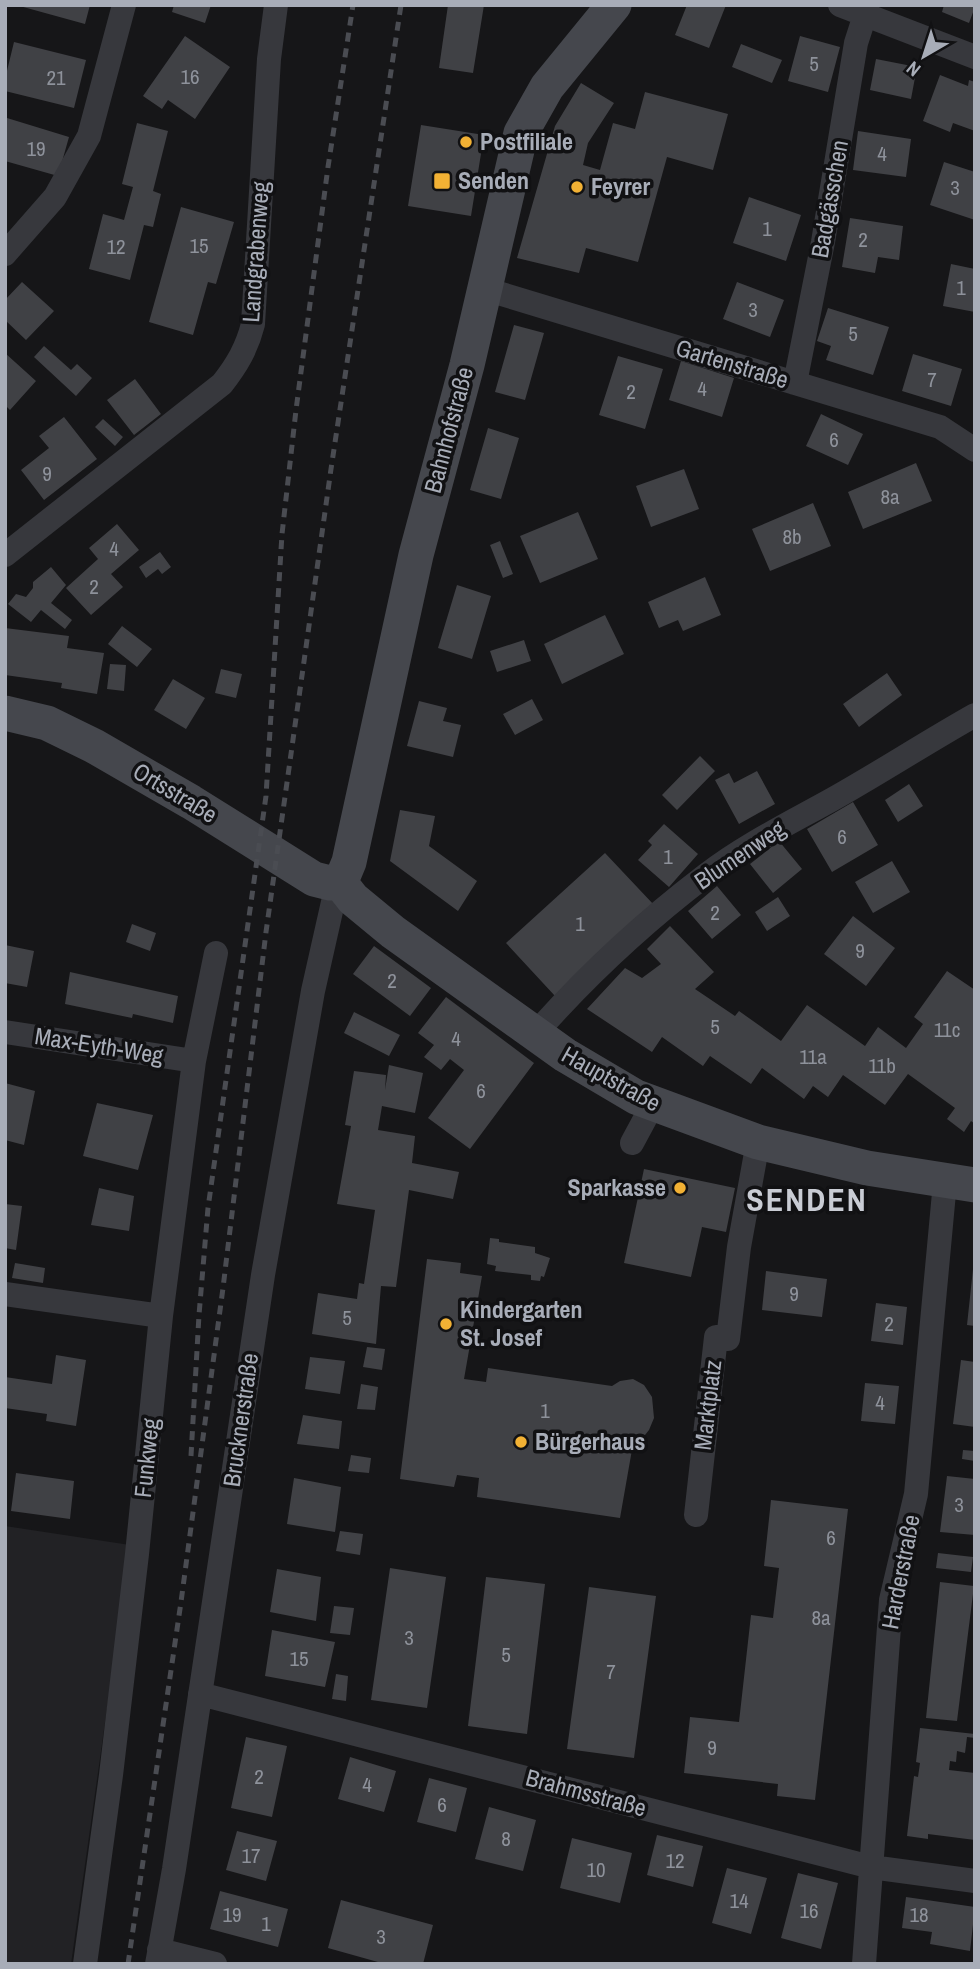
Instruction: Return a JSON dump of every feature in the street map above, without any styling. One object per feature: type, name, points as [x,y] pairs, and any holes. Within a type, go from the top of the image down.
[{"type":"street","points":[[5,254],[55,197],[89,136],[124,5]]},
{"type":"street","name":"Landgrabenweg","points":[[5,555],[222,384],[247,346],[253,324],[269,60],[276,5]]},
{"type":"street","name":"Bahnhofstraße","points":[[338,880],[349,862],[416,555],[485,289],[521,133],[547,87],[614,5]]},
{"type":"street","points":[[840,5],[975,57]]},
{"type":"street","name":"Badgässchen","points":[[795,383],[823,242],[856,43],[865,15]]},
{"type":"street","name":"Gartenstraße","points":[[485,289],[940,427],[975,450]]},
{"type":"street","name":"Ortsstraße","points":[[5,713],[47,723],[94,746],[191,802],[314,879],[330,883],[338,880]]},
{"type":"street","name":"Blumenweg","points":[[535,1034],[617,947],[707,874],[778,827],[831,800],[975,715]]},
{"type":"street","name":"Hauptstraße","points":[[338,880],[367,912],[535,1034],[601,1078],[653,1104],[758,1142],[867,1168],[960,1183]]},
{"type":"street","name":"Brucknerstraße","points":[[158,1957],[174,1868],[262,1275],[313,991],[338,880]]},
{"type":"street","name":"Funkweg","points":[[85,1964],[111,1775],[161,1316],[194,1061],[216,953]]},
{"type":"street","name":"Max-Eyth-Weg","points":[[5,1032],[194,1061]]},
{"type":"street","points":[[632,1143],[653,1104]]},
{"type":"street","name":"Marktplatz","points":[[696,1515],[716,1337],[728,1339],[739,1247],[758,1142]]},
{"type":"street","name":"Harderstraße","points":[[864,1964],[891,1600],[916,1494],[960,1183]]},
{"type":"street","points":[[5,1294],[161,1316]]},
{"type":"street","name":"Brahmsstraße","points":[[200,1694],[871,1867],[975,1881]]},
{"type":"street","points":[[158,1957],[215,1964]]},
{"type":"shaded area","points":[[5,1526],[130,1545],[71,1964],[5,1964]]},
{"type":"building","points":[[16,5],[90,5],[85,24]]},
{"type":"building","points":[[174,5],[211,5],[205,23],[172,12]]},
{"type":"building","points":[[448,5],[484,5],[473,73],[439,68]]},
{"type":"building","points":[[687,5],[726,5],[709,48],[675,35]]},
{"type":"building","points":[[944,5],[975,7],[969,23],[942,12]]},
{"type":"building","points":[[185,36],[230,67],[195,119],[168,100],[162,109],[143,96]]},
{"type":"building","points":[[800,36],[840,47],[828,92],[788,81]]},
{"type":"building","points":[[14,42],[86,60],[74,108],[5,91],[5,79]]},
{"type":"building","points":[[741,44],[782,60],[772,83],[732,67]]},
{"type":"building","points":[[876,59],[917,67],[911,99],[870,90]]},
{"type":"building","points":[[940,75],[968,86],[969,80],[975,82],[975,131],[953,123],[950,132],[923,121]]},
{"type":"building","points":[[581,83],[614,103],[588,143],[583,165],[600,170],[613,123],[635,129],[645,92],[728,114],[713,170],[667,157],[638,262],[586,248],[579,273],[517,258],[555,126]]},
{"type":"building","points":[[7,118],[69,137],[58,176],[5,161]]},
{"type":"building","points":[[137,123],[168,131],[153,191],[161,194],[153,227],[144,225],[130,280],[89,269],[103,214],[124,220],[133,187],[122,184]]},
{"type":"building","points":[[421,125],[484,135],[471,216],[408,206]]},
{"type":"building","points":[[858,131],[911,139],[906,177],[853,170]]},
{"type":"building","points":[[944,162],[975,172],[975,220],[930,205]]},
{"type":"building","points":[[749,197],[801,215],[786,261],[733,243]]},
{"type":"building","points":[[181,207],[234,222],[216,284],[208,282],[193,335],[149,322]]},
{"type":"building","points":[[850,218],[903,226],[899,260],[878,257],[875,273],[842,267]]},
{"type":"building","points":[[951,264],[975,269],[975,312],[943,306]]},
{"type":"building","points":[[22,282],[54,311],[26,340],[5,320],[5,300]]},
{"type":"building","points":[[737,282],[784,300],[770,337],[723,319]]},
{"type":"building","points":[[828,308],[889,327],[873,375],[826,360],[831,346],[817,341]]},
{"type":"building","points":[[514,325],[544,333],[525,400],[495,392]]},
{"type":"building","points":[[44,346],[71,370],[77,364],[92,378],[76,396],[34,357]]},
{"type":"building","points":[[5,353],[36,381],[10,410],[5,405]]},
{"type":"building","points":[[913,354],[962,369],[951,406],[902,391]]},
{"type":"building","points":[[618,356],[663,369],[645,429],[599,415]]},
{"type":"building","points":[[681,361],[734,378],[722,417],[669,400]]},
{"type":"building","points":[[135,379],[161,414],[134,435],[107,400]]},
{"type":"building","points":[[821,414],[863,434],[848,465],[806,446]]},
{"type":"building","points":[[64,417],[97,459],[44,500],[21,470],[49,448],[39,436]]},
{"type":"building","points":[[103,419],[123,437],[115,446],[95,427]]},
{"type":"building","points":[[488,428],[519,438],[501,499],[470,490]]},
{"type":"building","points":[[916,463],[932,501],[863,529],[848,492]]},
{"type":"building","points":[[684,469],[699,509],[651,527],[636,486]]},
{"type":"building","points":[[813,503],[831,546],[770,571],[752,529]]},
{"type":"building","points":[[578,512],[598,559],[540,583],[520,536]]},
{"type":"building","points":[[117,524],[139,550],[111,574],[123,587],[91,615],[66,588],[98,559],[89,548]]},
{"type":"building","points":[[500,541],[513,574],[503,578],[490,545]]},
{"type":"building","points":[[160,552],[171,567],[162,574],[158,569],[146,578],[139,567]]},
{"type":"building","points":[[51,567],[66,585],[51,603],[72,620],[65,629],[41,610],[31,622],[8,604],[16,594],[26,597],[33,588],[33,582]]},
{"type":"building","points":[[705,577],[721,615],[683,631],[678,620],[659,628],[648,602]]},
{"type":"building","points":[[457,585],[491,596],[472,659],[438,648]]},
{"type":"building","points":[[605,615],[624,654],[562,684],[544,644]]},
{"type":"building","points":[[122,626],[152,649],[137,667],[108,644]]},
{"type":"building","points":[[5,628],[69,636],[67,648],[104,653],[97,694],[61,688],[62,683],[5,675]]},
{"type":"building","points":[[524,640],[531,661],[497,672],[490,651]]},
{"type":"building","points":[[110,664],[126,665],[124,691],[107,689]]},
{"type":"building","points":[[221,669],[242,674],[236,698],[215,693]]},
{"type":"building","points":[[887,673],[902,695],[859,727],[843,704]]},
{"type":"building","points":[[173,679],[205,698],[186,729],[154,710]]},
{"type":"building","points":[[532,699],[543,720],[515,735],[503,714]]},
{"type":"building","points":[[419,701],[447,708],[443,721],[461,725],[453,757],[407,746]]},
{"type":"building","points":[[700,756],[715,771],[677,810],[662,795]]},
{"type":"building","points":[[757,771],[775,804],[739,824],[715,780],[729,773],[734,783]]},
{"type":"building","points":[[909,784],[923,806],[898,822],[885,800]]},
{"type":"building","points":[[853,802],[878,845],[832,872],[807,829]]},
{"type":"building","points":[[400,810],[435,816],[429,846],[477,881],[458,911],[390,861]]},
{"type":"building","points":[[664,824],[698,854],[669,887],[638,860],[652,845],[648,841]]},
{"type":"building","points":[[779,841],[802,869],[773,893],[750,864]]},
{"type":"building","points":[[605,853],[654,905],[555,996],[506,943]]},
{"type":"building","points":[[892,861],[910,892],[873,913],[855,882]]},
{"type":"building","points":[[717,886],[741,915],[712,939],[688,911]]},
{"type":"building","points":[[778,897],[790,916],[767,931],[755,912]]},
{"type":"building","points":[[853,916],[895,948],[866,986],[824,954]]},
{"type":"building","points":[[132,924],[156,933],[150,951],[126,942]]},
{"type":"building","points":[[670,926],[714,972],[695,989],[735,1016],[739,1011],[781,1041],[807,1005],[865,1046],[878,1027],[906,1048],[923,1024],[914,1017],[947,971],[975,990],[975,1124],[971,1121],[964,1132],[947,1119],[955,1108],[908,1074],[885,1105],[843,1075],[828,1097],[813,1086],[804,1099],[762,1068],[751,1084],[710,1056],[703,1066],[662,1037],[652,1052],[587,1009],[625,968],[642,978],[661,964],[647,949]]},
{"type":"building","points":[[5,945],[34,951],[27,987],[5,983]]},
{"type":"building","points":[[374,946],[431,988],[410,1016],[353,974]]},
{"type":"building","points":[[70,972],[178,996],[173,1023],[133,1014],[132,1018],[65,1004]]},
{"type":"building","points":[[446,997],[534,1063],[470,1149],[428,1118],[464,1070],[450,1059],[441,1070],[424,1057],[434,1045],[418,1033]]},
{"type":"building","points":[[354,1012],[400,1035],[389,1056],[344,1033]]},
{"type":"building","points":[[389,1065],[423,1073],[415,1113],[382,1106],[378,1130],[415,1136],[412,1163],[459,1172],[453,1199],[409,1190],[396,1287],[381,1286],[376,1344],[312,1334],[318,1293],[357,1299],[359,1283],[364,1284],[375,1210],[337,1204],[351,1126],[345,1125],[354,1071],[386,1075],[385,1090]]},
{"type":"building","points":[[5,1083],[35,1091],[24,1145],[5,1140]]},
{"type":"building","points":[[97,1103],[153,1115],[138,1170],[83,1156]]},
{"type":"building","points":[[644,1169],[735,1188],[726,1232],[702,1227],[691,1277],[624,1263]]},
{"type":"building","points":[[99,1188],[134,1196],[129,1231],[91,1225]]},
{"type":"building","points":[[5,1204],[22,1206],[16,1250],[5,1248]]},
{"type":"building","points":[[490,1238],[499,1239],[499,1242],[535,1247],[535,1253],[550,1258],[544,1277],[541,1276],[540,1281],[531,1280],[531,1275],[495,1271],[496,1266],[487,1264]]},
{"type":"building","name":"Bürgerhaus","points":[[427,1259],[461,1263],[460,1273],[482,1276],[464,1379],[486,1382],[488,1368],[612,1386],[620,1381],[633,1379],[644,1385],[652,1397],[654,1418],[641,1440],[633,1444],[620,1518],[477,1497],[479,1478],[457,1475],[454,1487],[400,1479]]},
{"type":"building","points":[[15,1263],[45,1268],[43,1283],[12,1278]]},
{"type":"building","points":[[975,1269],[975,1326],[967,1325]]},
{"type":"building","points":[[766,1271],[827,1279],[822,1317],[762,1310]]},
{"type":"building","points":[[876,1303],[907,1307],[903,1345],[871,1341]]},
{"type":"building","points":[[367,1347],[385,1349],[382,1370],[363,1367]]},
{"type":"building","points":[[56,1355],[86,1360],[76,1426],[46,1421],[47,1414],[5,1408],[5,1377],[52,1384]]},
{"type":"building","points":[[310,1357],[345,1361],[340,1394],[305,1389]]},
{"type":"building","points":[[961,1360],[975,1362],[975,1427],[953,1424]]},
{"type":"building","points":[[865,1383],[899,1386],[895,1424],[861,1421]]},
{"type":"building","points":[[361,1384],[378,1387],[375,1410],[357,1409]]},
{"type":"building","points":[[303,1415],[342,1421],[339,1449],[297,1444]]},
{"type":"building","points":[[963,1450],[975,1451],[975,1461],[962,1459]]},
{"type":"building","points":[[351,1455],[371,1458],[369,1473],[348,1471]]},
{"type":"building","points":[[16,1473],[74,1481],[70,1519],[11,1511]]},
{"type":"building","points":[[947,1476],[975,1479],[975,1535],[940,1532]]},
{"type":"building","points":[[294,1478],[341,1487],[335,1532],[287,1524]]},
{"type":"building","points":[[771,1500],[848,1509],[815,1800],[777,1796],[778,1784],[684,1773],[690,1717],[739,1722],[751,1615],[773,1618],[779,1568],[764,1566]]},
{"type":"building","points":[[340,1531],[363,1534],[360,1555],[336,1551]]},
{"type":"building","points":[[938,1553],[973,1557],[971,1572],[936,1568]]},
{"type":"building","points":[[390,1568],[446,1577],[427,1708],[371,1700]]},
{"type":"building","points":[[277,1569],[321,1577],[316,1621],[270,1612]]},
{"type":"building","points":[[486,1577],[545,1584],[527,1734],[468,1726]]},
{"type":"building","points":[[940,1582],[974,1586],[957,1721],[926,1718]]},
{"type":"building","points":[[589,1587],[656,1596],[634,1758],[567,1749]]},
{"type":"building","points":[[334,1606],[354,1608],[350,1635],[330,1633]]},
{"type":"building","points":[[272,1630],[335,1642],[325,1687],[265,1676]]},
{"type":"building","points":[[336,1674],[348,1676],[346,1701],[332,1699]]},
{"type":"building","points":[[920,1728],[975,1734],[975,1738],[967,1737],[965,1753],[957,1751],[956,1762],[950,1761],[949,1770],[975,1773],[975,1840],[928,1834],[928,1839],[907,1836],[914,1776],[918,1777],[920,1763],[916,1762]]},
{"type":"building","points":[[246,1737],[287,1746],[272,1817],[231,1808]]},
{"type":"building","points":[[350,1757],[396,1771],[384,1812],[338,1799]]},
{"type":"building","points":[[429,1778],[467,1788],[456,1832],[417,1822]]},
{"type":"building","points":[[489,1807],[536,1820],[523,1871],[475,1859]]},
{"type":"building","points":[[237,1831],[277,1841],[266,1881],[226,1870]]},
{"type":"building","points":[[657,1835],[703,1846],[693,1887],[647,1875]]},
{"type":"building","points":[[572,1838],[632,1853],[620,1903],[560,1888]]},
{"type":"building","points":[[727,1868],[767,1878],[751,1934],[712,1923]]},
{"type":"building","points":[[798,1873],[838,1883],[821,1949],[781,1938]]},
{"type":"building","points":[[220,1891],[288,1909],[278,1947],[210,1929]]},
{"type":"building","points":[[906,1897],[975,1907],[970,1951],[930,1944],[932,1932],[902,1928]]},
{"type":"building","points":[[341,1900],[433,1925],[423,1964],[385,1964],[328,1948]]},
{"type":"railway","points":[[191,1456],[208,1208],[266,796],[282,534],[328,167],[353,5]]},
{"type":"railway","points":[[128,1964],[181,1602],[223,1288],[266,932],[331,469],[401,5]]},
{"type":"place","name":"Postfiliale","points":[[466,142]]},
{"type":"place","name":"Senden","points":[[442,181]]},
{"type":"place","name":"Feyrer","points":[[577,187]]},
{"type":"place","name":"Sparkasse","points":[[680,1188]]},
{"type":"place","name":"Kindergarten St. Josef","points":[[446,1324]]},
{"type":"place","name":"Bürgerhaus","points":[[521,1442]]},
{"type":"district","name":"SENDEN","points":[[807,1200]]}]
